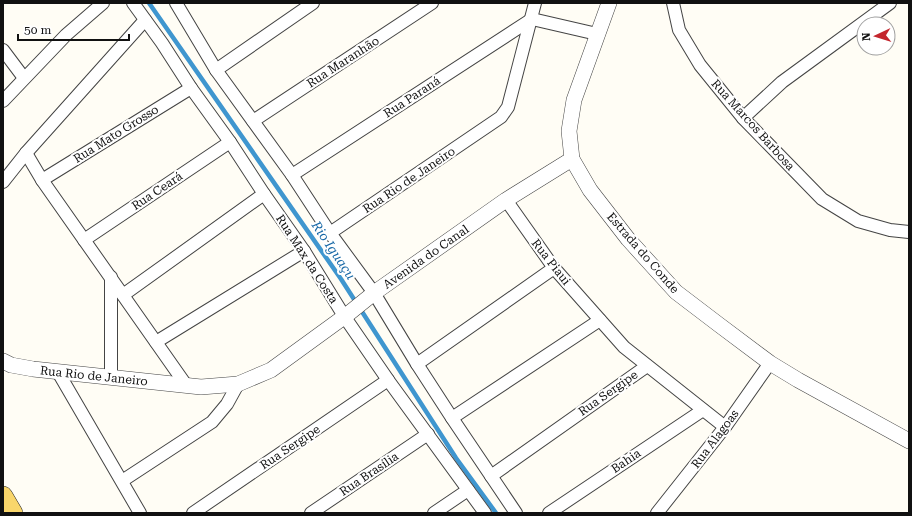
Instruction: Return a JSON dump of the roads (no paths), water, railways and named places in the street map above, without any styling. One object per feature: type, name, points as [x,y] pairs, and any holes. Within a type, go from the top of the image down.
[{"type":"main road","points":[[3,496],[13,513]]},
{"type":"street","points":[[3,101],[66,35],[103,3]]},
{"type":"street","name":"Rua Max da Costa","points":[[133,3],[304,251],[388,380],[485,513]]},
{"type":"street","points":[[216,70],[313,3]]},
{"type":"street","name":"Rua Maranhão","points":[[253,121],[432,3]]},
{"type":"street","points":[[535,3],[532,19],[596,34]]},
{"type":"street","name":"Estrada do Conde","points":[[609,3],[596,34],[574,100],[569,130],[572,158],[590,190],[628,239],[676,292],[770,363],[909,441]]},
{"type":"street","name":"Rua Marcos Barbosa","points":[[673,3],[679,30],[700,65],[743,118],[822,199],[858,221],[890,230],[909,232]]},
{"type":"street","points":[[743,118],[782,82],[890,3]]},
{"type":"street","points":[[182,5],[216,70],[292,175],[373,295],[452,418],[516,513]]},
{"type":"street","name":"Rua Rio de Janeiro","points":[[330,233],[501,117],[508,107],[532,19]]},
{"type":"street","name":"Rua Paraná","points":[[292,175],[532,19]]},
{"type":"street","points":[[3,182],[26,153],[145,20]]},
{"type":"street","points":[[3,50],[24,78]]},
{"type":"street","name":"Rua Mato Grosso","points":[[42,180],[191,88]]},
{"type":"street","name":"Rua Ceará","points":[[84,240],[230,142]]},
{"type":"street","points":[[26,153],[42,180],[186,385]]},
{"type":"street","name":"Avenida do Canal","points":[[346,315],[506,200],[572,158]]},
{"type":"street","points":[[123,295],[264,194]]},
{"type":"street","name":"Rua Piaui","points":[[506,200],[554,268],[624,347],[725,427]]},
{"type":"street","points":[[156,342],[304,251]]},
{"type":"street","points":[[417,364],[554,268]]},
{"type":"street","points":[[111,277],[111,377]]},
{"type":"street","name":"Rua Rio de Janeiro","points":[[3,361],[11,365],[33,370],[201,387],[238,384],[271,370],[346,315]]},
{"type":"street","points":[[452,418],[600,320]]},
{"type":"street","name":"Rua Alagoas","points":[[657,513],[725,427],[770,363]]},
{"type":"street","name":"Rua Sergipe","points":[[491,476],[647,366]]},
{"type":"street","points":[[58,372],[140,513]]},
{"type":"street","name":"Rua Sergipe","points":[[193,513],[388,380]]},
{"type":"street","points":[[122,481],[212,422],[227,404],[238,384]]},
{"type":"street","name":"Bahia","points":[[549,513],[703,410]]},
{"type":"street","name":"Rua Brasília","points":[[311,513],[428,434]]},
{"type":"street","points":[[434,513],[468,490]]},
{"type":"waterway","name":"Rio Iguaçu","points":[[149,3],[341,279],[456,458],[496,513]]}]
